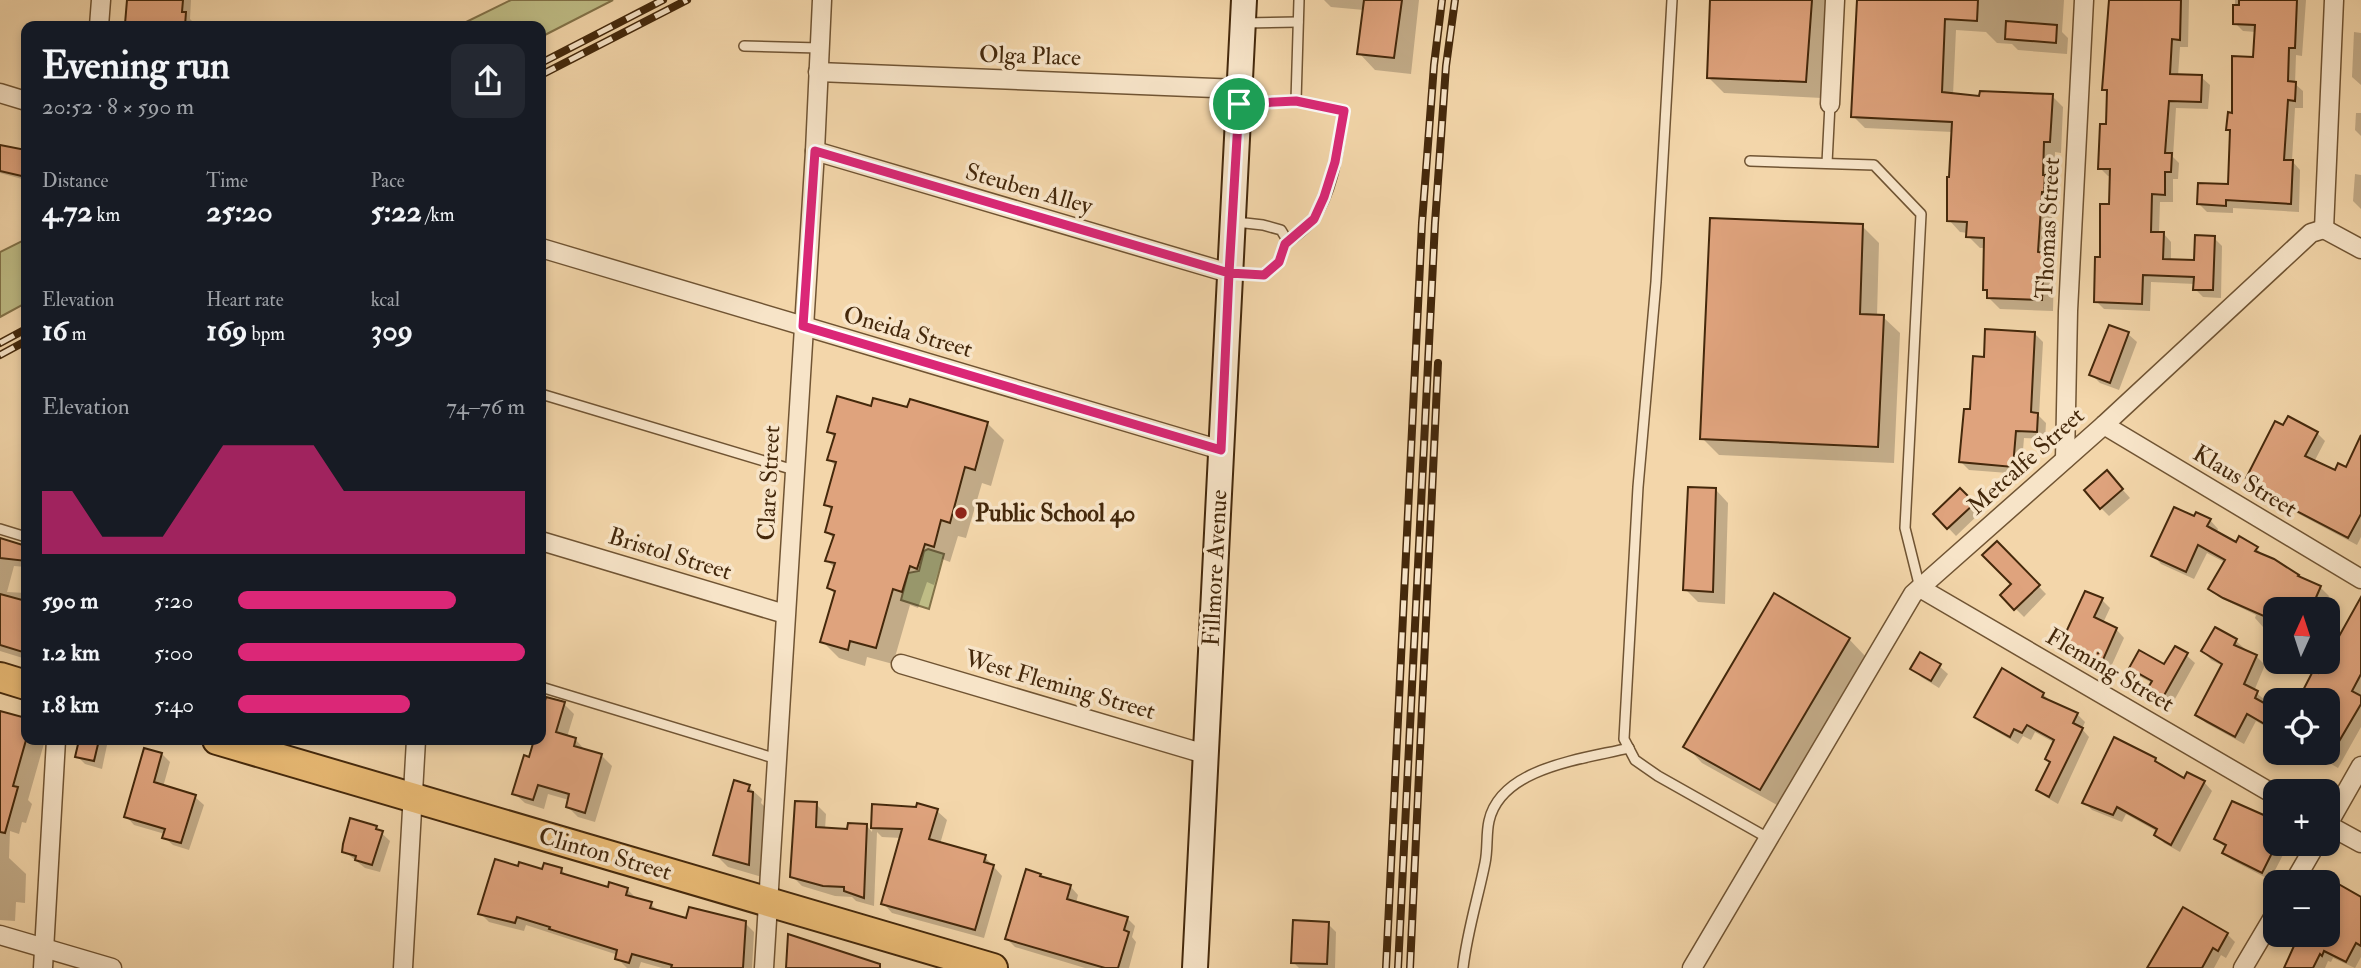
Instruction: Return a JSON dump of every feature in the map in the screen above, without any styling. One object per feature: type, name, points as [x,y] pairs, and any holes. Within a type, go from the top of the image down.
[{"type":"main road","points":[[0,677],[21,683]]},
{"type":"main road","name":"Clinton Street","points":[[234,745],[993,968]]},
{"type":"street","points":[[99,21],[101,0]]},
{"type":"street","name":"Clare Street","points":[[764,968],[822,0]]},
{"type":"street","points":[[1830,104],[1835,0]]},
{"type":"street","name":"Thomas Street","points":[[2066,459],[2068,311],[2084,0]]},
{"type":"street","points":[[2334,0],[2324,229],[2361,249]]},
{"type":"street","name":"Fillmore Avenue","points":[[1195,968],[1243,12]]},
{"type":"street","name":"Olga Place","points":[[818,72],[1239,97]]},
{"type":"street","points":[[0,93],[21,99]]},
{"type":"street","name":"Steuben Alley","points":[[815,151],[1229,273]]},
{"type":"street","name":"Metcalfe Street","points":[[1692,968],[1913,594],[2104,425],[2311,233],[2324,229]]},
{"type":"street","name":"Oneida Street","points":[[546,249],[1221,450]]},
{"type":"street","name":"Klaus Street","points":[[2104,425],[2361,579]]},
{"type":"street","name":"Bristol Street","points":[[546,542],[785,614]]},
{"type":"street","name":"Fleming Street","points":[[1920,588],[2263,788]]},
{"type":"street","name":"West Fleming Street","points":[[901,664],[1205,754]]},
{"type":"street","points":[[43,968],[56,745]]},
{"type":"street","points":[[403,968],[416,745]]},
{"type":"street","points":[[2340,804],[2361,766]]},
{"type":"street","points":[[2340,832],[2361,843]]},
{"type":"street","points":[[2243,968],[2263,934]]},
{"type":"street","points":[[0,935],[111,968]]},
{"type":"lane","points":[[1296,101],[1299,0]]},
{"type":"lane","points":[[1672,0],[1656,282],[1638,487],[1624,739],[1635,760],[1658,776],[1768,838]]},
{"type":"lane","points":[[1243,12],[1298,22]]},
{"type":"lane","points":[[744,46],[819,48]]},
{"type":"lane","points":[[1239,97],[1296,101],[1344,111],[1335,162],[1324,197],[1314,219],[1285,244]]},
{"type":"lane","points":[[1827,163],[1830,104]]},
{"type":"lane","points":[[1750,161],[1874,165],[1921,214],[1905,528],[1920,588]]},
{"type":"lane","points":[[1229,273],[1264,275],[1279,262],[1287,240],[1280,230],[1232,221]]},
{"type":"lane","points":[[546,396],[794,470]]},
{"type":"lane","points":[[0,529],[21,535]]},
{"type":"lane","points":[[546,689],[777,759]]},
{"type":"lane","points":[[1463,968],[1466,940],[1486,860],[1490,819],[1501,794],[1529,775],[1629,748]]},
{"type":"shaded area","points":[[511,0],[613,0],[546,34],[546,21],[468,21]]},
{"type":"shaded area","points":[[21,242],[21,306],[0,317],[0,252]]},
{"type":"shaded area","points":[[928,549],[944,554],[929,609],[901,600],[908,573],[919,571],[924,551]]},
{"type":"building","points":[[127,0],[183,0],[182,12],[186,12],[185,21],[125,21]]},
{"type":"building","points":[[1364,0],[1402,0],[1394,58],[1357,54]]},
{"type":"building","points":[[1710,0],[1812,0],[1806,82],[1707,78]]},
{"type":"building","points":[[1857,0],[1978,0],[1977,21],[1945,19],[1942,92],[1979,96],[1980,91],[2053,94],[2050,142],[2044,142],[2045,175],[2038,252],[2044,253],[2042,300],[1987,298],[1987,290],[1983,290],[1984,238],[1966,237],[1967,222],[1947,221],[1947,177],[1952,122],[1851,117]]},
{"type":"building","points":[[2109,0],[2181,0],[2180,40],[2172,39],[2170,74],[2202,75],[2201,102],[2169,101],[2165,153],[2172,153],[2171,172],[2165,172],[2165,195],[2152,194],[2151,232],[2164,232],[2163,259],[2194,260],[2195,235],[2215,236],[2213,290],[2193,290],[2194,277],[2143,275],[2142,304],[2094,302],[2095,257],[2100,257],[2100,204],[2109,204],[2110,169],[2098,169],[2100,124],[2106,124],[2107,90],[2102,90]]},
{"type":"building","points":[[2239,0],[2297,0],[2295,48],[2289,48],[2288,81],[2296,82],[2295,101],[2288,100],[2284,160],[2293,160],[2291,204],[2226,200],[2226,206],[2197,204],[2198,183],[2228,184],[2230,130],[2226,130],[2228,112],[2232,113],[2232,56],[2253,57],[2255,25],[2233,24],[2233,5],[2239,5]]},
{"type":"building","points":[[2006,21],[2057,25],[2056,43],[2005,39]]},
{"type":"building","points":[[0,145],[21,149],[21,176],[0,171]]},
{"type":"building","points":[[1710,218],[1863,224],[1860,314],[1884,315],[1878,447],[1700,439]]},
{"type":"building","points":[[2109,325],[2129,332],[2110,383],[2089,375]]},
{"type":"building","points":[[1985,329],[2035,332],[2031,412],[2038,413],[2037,432],[2016,431],[2013,467],[1959,462],[1964,409],[1970,409],[1973,356],[1984,357]]},
{"type":"building","points":[[837,396],[871,406],[873,398],[907,407],[910,399],[988,422],[975,470],[965,467],[950,523],[941,520],[934,547],[925,544],[917,569],[910,566],[902,592],[893,589],[876,648],[850,641],[848,650],[820,642],[835,591],[827,588],[835,563],[825,561],[834,535],[825,532],[832,507],[824,505],[836,462],[827,460],[835,434],[827,432]]},
{"type":"building","points":[[2288,416],[2318,432],[2305,456],[2335,470],[2338,463],[2346,467],[2361,435],[2361,514],[2348,538],[2287,506],[2288,504],[2265,492],[2267,489],[2246,478],[2275,421],[2283,425]]},
{"type":"building","points":[[2107,470],[2123,489],[2100,509],[2084,490]]},
{"type":"building","points":[[1688,487],[1716,488],[1713,592],[1683,590]]},
{"type":"building","points":[[1960,488],[1975,503],[1947,529],[1933,514]]},
{"type":"building","points":[[2174,507],[2194,516],[2196,512],[2211,519],[2207,526],[2236,542],[2239,536],[2258,547],[2255,551],[2321,586],[2316,597],[2263,597],[2263,616],[2208,589],[2225,560],[2198,545],[2186,572],[2151,556]]},
{"type":"building","points":[[0,538],[21,544],[21,560],[0,558]]},
{"type":"building","points":[[1997,541],[2040,585],[2014,610],[2000,595],[2011,584],[1982,555]]},
{"type":"building","points":[[2085,591],[2103,598],[2094,617],[2117,628],[2102,662],[2061,643]]},
{"type":"building","points":[[1774,593],[1850,638],[1760,790],[1683,747]]},
{"type":"building","points":[[0,594],[21,600],[21,651],[0,645]]},
{"type":"building","points":[[2361,597],[2361,674],[2352,691],[2361,696],[2361,704],[2340,740],[2340,688],[2304,688],[2311,674],[2340,674],[2340,635]]},
{"type":"building","points":[[2215,627],[2237,639],[2234,645],[2257,655],[2244,684],[2258,691],[2255,698],[2263,702],[2263,723],[2247,714],[2235,737],[2195,715],[2222,664],[2201,651]]},
{"type":"building","points":[[2175,646],[2188,653],[2162,699],[2146,691],[2152,681],[2129,668],[2139,650],[2164,664]]},
{"type":"building","points":[[1920,652],[1941,664],[1931,681],[1910,669]]},
{"type":"building","points":[[2002,668],[2044,693],[2042,697],[2078,713],[2073,723],[2083,728],[2049,797],[2036,790],[2050,762],[2045,759],[2054,740],[2027,725],[2022,733],[2014,729],[2010,737],[1974,717]]},
{"type":"building","points":[[546,697],[565,702],[556,732],[576,738],[574,746],[602,754],[585,813],[566,807],[569,794],[538,785],[533,800],[512,794],[524,755],[529,757],[533,745],[546,745]]},
{"type":"building","points":[[0,711],[21,717],[21,745],[25,745],[13,786],[18,787],[5,833],[0,832]]},
{"type":"building","points":[[2114,737],[2156,758],[2155,761],[2184,778],[2187,772],[2205,781],[2171,845],[2154,835],[2157,829],[2117,807],[2113,815],[2082,803]]},
{"type":"building","points":[[78,745],[98,745],[94,761],[75,757]]},
{"type":"building","points":[[144,748],[162,753],[154,782],[196,795],[181,843],[162,838],[165,829],[124,817]]},
{"type":"building","points":[[734,780],[750,785],[748,791],[753,792],[749,865],[713,855]]},
{"type":"building","points":[[795,801],[817,802],[816,827],[847,829],[848,823],[867,824],[864,898],[844,891],[844,887],[823,886],[790,877]]},
{"type":"building","points":[[2232,801],[2263,815],[2263,856],[2270,856],[2262,873],[2222,853],[2226,845],[2214,839]]},
{"type":"building","points":[[917,803],[938,809],[929,839],[986,855],[984,862],[994,865],[975,930],[881,904],[902,829],[871,828],[872,804],[916,807]]},
{"type":"building","points":[[350,818],[377,826],[376,829],[383,831],[372,865],[355,860],[356,856],[342,852]]},
{"type":"building","points":[[495,859],[542,869],[544,863],[562,868],[561,873],[608,887],[609,882],[628,888],[626,895],[652,902],[650,908],[686,918],[689,907],[746,921],[743,968],[671,968],[672,965],[632,954],[629,963],[615,959],[617,950],[549,929],[550,927],[517,917],[515,923],[478,914]]},
{"type":"building","points":[[1026,869],[1071,885],[1067,899],[1128,917],[1124,930],[1129,932],[1118,968],[1105,968],[1005,939]]},
{"type":"building","points":[[2340,885],[2361,897],[2361,946],[2356,943],[2346,962],[2324,951],[2313,968],[2284,968],[2293,947],[2340,947]]},
{"type":"building","points":[[2183,907],[2228,933],[2218,951],[2213,948],[2202,968],[2147,968]]},
{"type":"building","points":[[1293,920],[1329,922],[1327,964],[1291,963]]},
{"type":"building","points":[[788,934],[880,964],[880,968],[786,968]]},
{"type":"railway","points":[[546,60],[663,0]]},
{"type":"railway","points":[[546,72],[687,0]]},
{"type":"railway","points":[[1386,968],[1422,223],[1434,65],[1442,0]]},
{"type":"railway","points":[[1398,968],[1435,223],[1446,66],[1455,0]]},
{"type":"railway","points":[[0,343],[21,332]]},
{"type":"railway","points":[[0,355],[21,344]]},
{"type":"railway","points":[[1410,968],[1438,363]]},
{"type":"place","name":"Public School 40","points":[[961,513]]},
{"type":"route","points":[[1239,104],[1229,273],[815,151],[803,326],[1221,450],[1229,273],[1264,275],[1279,262],[1285,244],[1314,219],[1335,162],[1344,111],[1296,101],[1239,104]]}]
